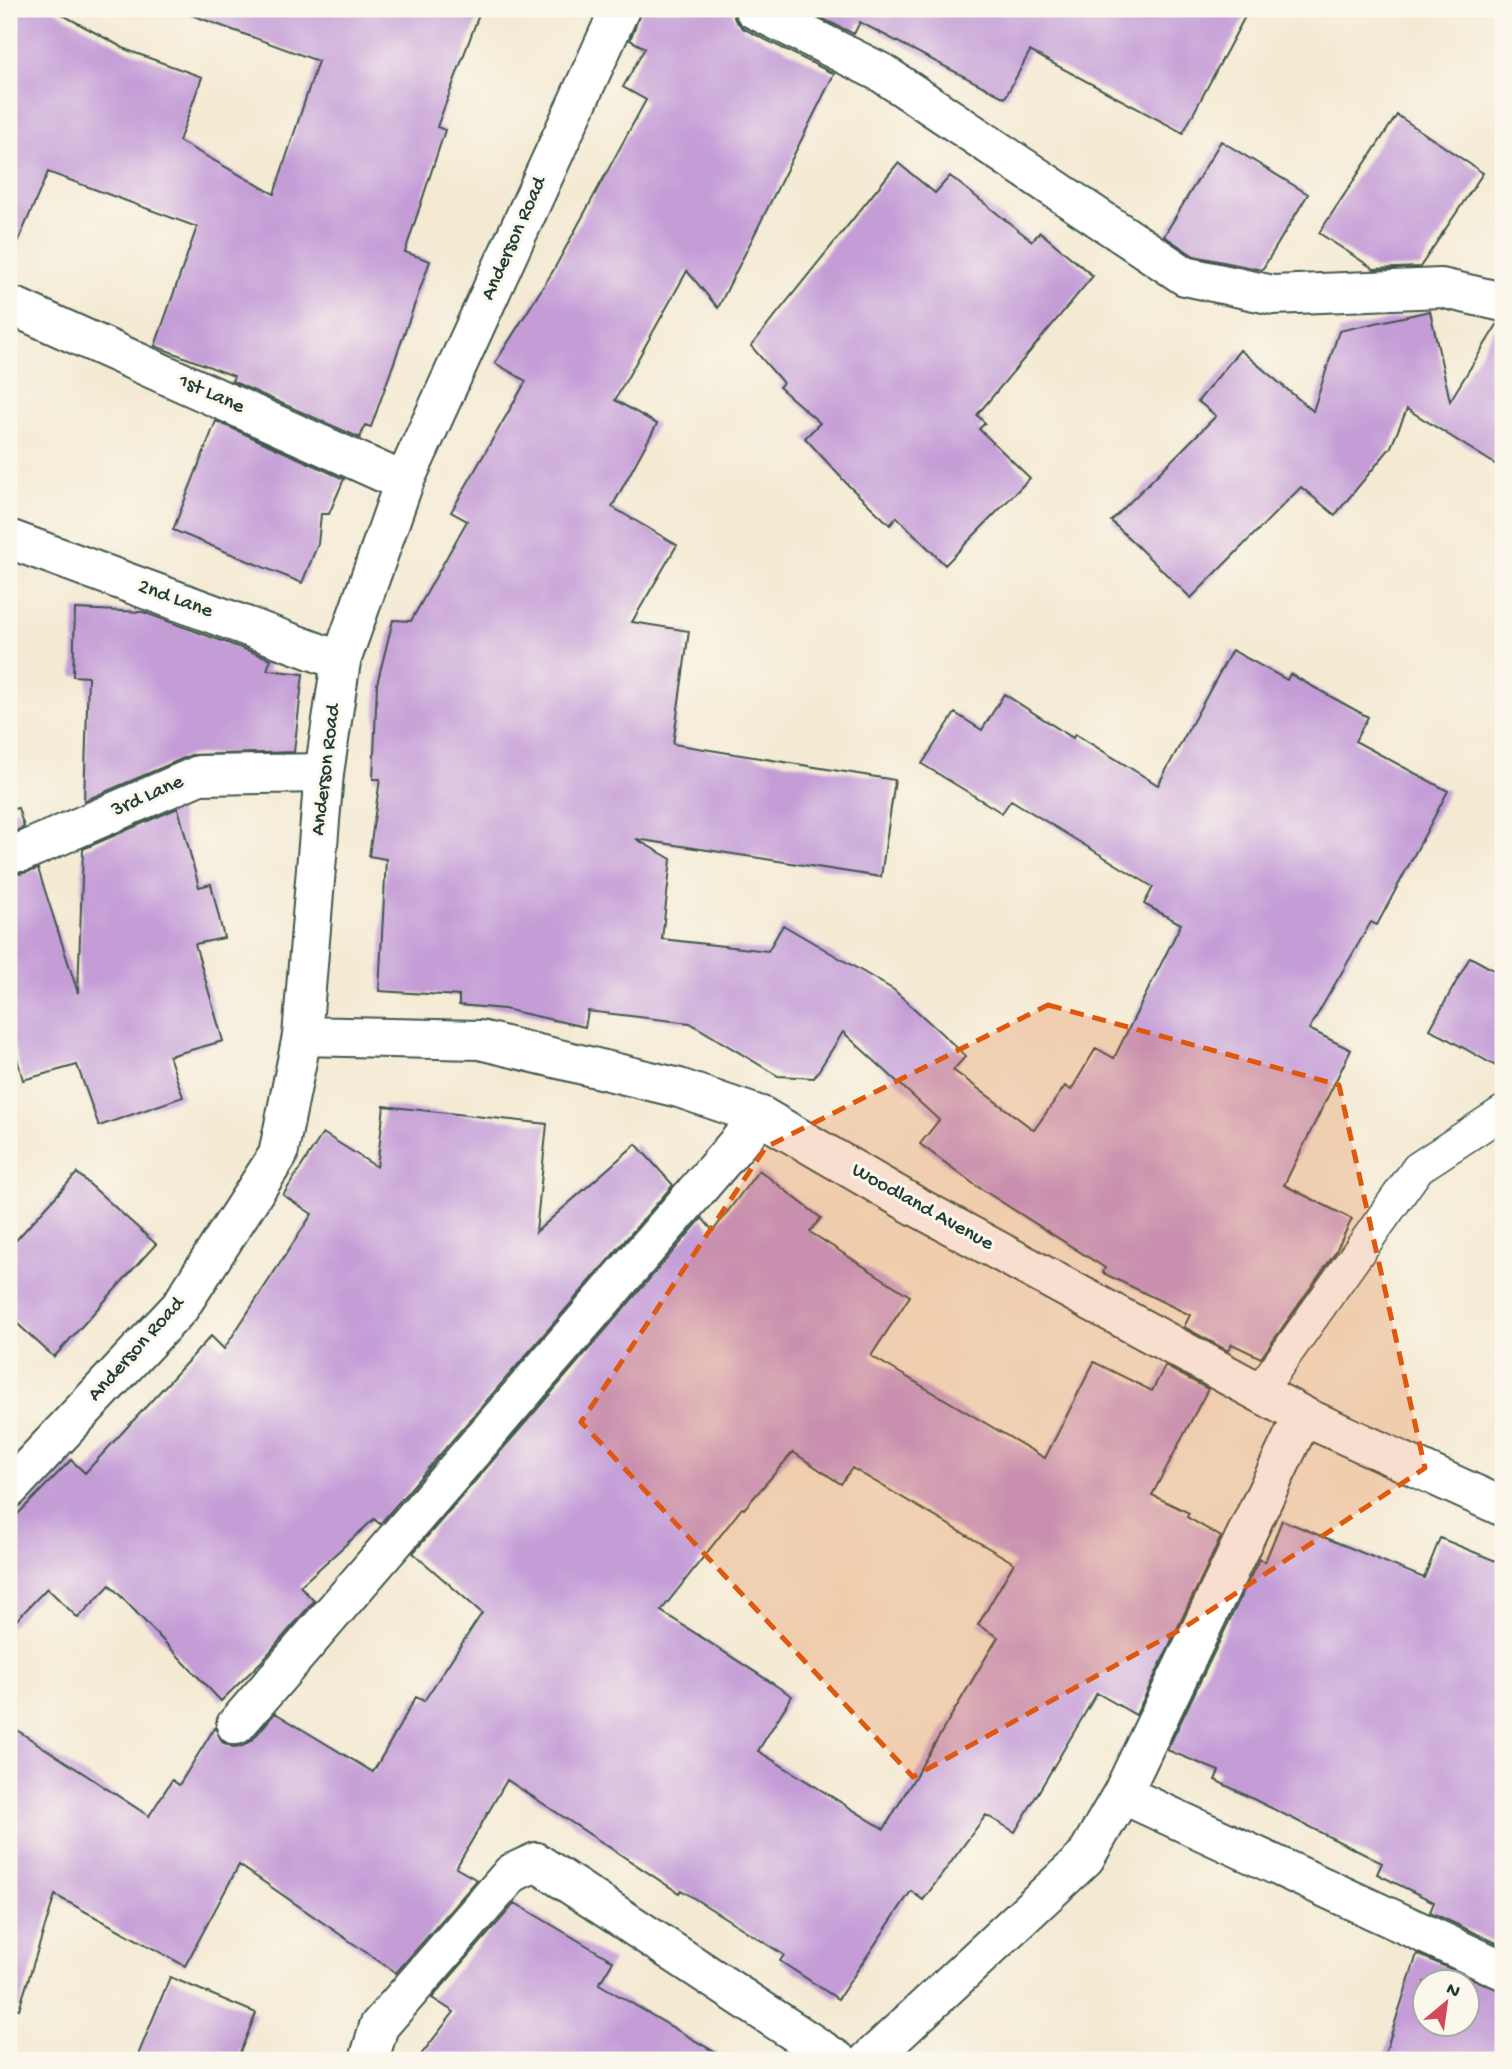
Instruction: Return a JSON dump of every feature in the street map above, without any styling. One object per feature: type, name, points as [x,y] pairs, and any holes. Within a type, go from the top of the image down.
[{"type":"street","name":"Anderson Road","points":[[9,1489],[180,1307],[278,1155],[302,1036],[324,773],[341,661],[404,482],[620,9]]},
{"type":"street","points":[[754,9],[882,73],[1185,276],[1273,295],[1441,288],[1503,302]]},
{"type":"street","name":"1st Lane","points":[[17,308],[404,482]]},
{"type":"street","name":"2nd Lane","points":[[9,539],[341,661]]},
{"type":"street","name":"3rd Lane","points":[[22,852],[199,775],[324,773]]},
{"type":"street","name":"Woodland Avenue","points":[[302,1036],[480,1040],[679,1088],[761,1116],[912,1204],[1303,1416],[1503,1507]]},
{"type":"street","points":[[236,1725],[761,1116]]},
{"type":"street","points":[[869,2060],[1085,1858],[1122,1794],[1303,1416]]},
{"type":"street","points":[[1122,1794],[1503,1970]]},
{"type":"street","points":[[369,2060],[379,2026],[512,1873],[536,1862],[837,2060]]},
{"type":"lane","points":[[1259,1392],[1418,1168],[1503,1112]]},
{"type":"highlighted area","points":[[1048,1005],[1339,1085],[1425,1468],[1185,1627],[913,1777],[581,1422],[766,1147]]},
{"type":"building","points":[[9,9],[52,9],[127,50],[202,77],[179,141],[274,194],[318,61],[189,14],[190,9],[481,9],[437,127],[445,130],[405,252],[430,261],[371,427],[365,425],[360,438],[232,381],[234,376],[155,346],[197,227],[48,172],[9,262]]},
{"type":"building","points":[[642,9],[732,9],[735,20],[744,29],[834,74],[718,308],[687,271],[615,400],[657,424],[612,507],[677,545],[632,622],[689,631],[673,744],[895,780],[881,877],[636,839],[671,859],[662,939],[768,951],[783,925],[894,990],[966,1056],[953,1070],[1034,1130],[1065,1086],[1071,1090],[1096,1048],[1114,1058],[1181,924],[1144,904],[1153,887],[1011,800],[1002,813],[922,764],[955,713],[982,730],[1004,694],[1073,738],[1075,734],[1158,785],[1232,650],[1287,680],[1290,674],[1368,717],[1355,741],[1448,791],[1377,925],[1371,922],[1309,1029],[1351,1050],[1284,1185],[1352,1219],[1335,1253],[1261,1358],[1232,1344],[1228,1351],[1184,1327],[1190,1315],[1103,1273],[1105,1268],[975,1185],[920,1144],[939,1120],[843,1032],[814,1078],[778,1076],[690,1023],[588,1011],[585,1027],[504,1009],[459,1005],[459,996],[379,991],[386,859],[369,856],[380,779],[373,779],[377,684],[393,620],[411,621],[467,521],[451,512],[526,381],[495,363],[553,271],[646,100],[623,87],[645,48],[630,40]]},
{"type":"building","points":[[802,9],[1249,9],[1183,133],[1030,51],[1005,98],[860,22],[854,34]]},
{"type":"building","points":[[1397,115],[1483,173],[1420,267],[1374,269],[1319,233]]},
{"type":"building","points":[[1221,141],[1308,194],[1262,270],[1194,256],[1164,236]]},
{"type":"building","points":[[898,163],[935,193],[950,176],[1032,241],[1040,232],[1093,276],[977,415],[985,423],[979,429],[1030,478],[945,565],[897,517],[890,525],[805,438],[820,423],[779,387],[783,383],[751,346]]},
{"type":"building","points":[[1430,311],[1450,401],[1498,323],[1503,323],[1503,469],[1407,409],[1391,447],[1335,515],[1301,487],[1191,598],[1111,521],[1216,416],[1198,401],[1240,350],[1313,411],[1339,331]]},
{"type":"building","points":[[216,421],[344,479],[329,514],[321,514],[318,544],[302,583],[173,530]]},
{"type":"building","points":[[75,609],[143,612],[271,659],[267,670],[303,674],[294,752],[191,755],[84,801],[88,677],[73,676]]},
{"type":"building","points":[[18,808],[24,827],[9,835],[9,810]]},
{"type":"building","points":[[178,808],[199,887],[211,884],[224,938],[195,944],[223,1041],[169,1056],[183,1097],[99,1126],[77,1065],[23,1080],[9,1030],[9,869],[20,874],[38,869],[78,993],[83,849]]},
{"type":"building","points":[[1470,957],[1503,975],[1503,1070],[1430,1029]]},
{"type":"building","points":[[384,1106],[547,1124],[536,1232],[636,1144],[673,1185],[380,1524],[374,1519],[300,1586],[314,1601],[262,1661],[221,1701],[110,1585],[78,1618],[47,1588],[9,1628],[9,1523],[71,1460],[85,1473],[211,1336],[224,1349],[312,1214],[283,1195],[323,1133],[377,1167]]},
{"type":"building","points":[[759,1170],[821,1218],[810,1232],[910,1296],[871,1356],[1045,1458],[1094,1362],[1152,1391],[1165,1366],[1208,1389],[1152,1495],[1189,1513],[1187,1517],[1221,1537],[1136,1715],[1097,1693],[1015,1832],[986,1815],[923,1900],[911,1891],[838,1999],[780,1961],[784,1955],[681,1890],[679,1893],[507,1780],[456,1868],[477,1880],[396,1973],[239,1865],[185,1966],[55,1895],[19,2009],[9,2007],[9,1725],[149,1816],[172,1780],[179,1785],[215,1727],[222,1742],[233,1747],[243,1746],[253,1739],[275,1713],[373,1772],[416,1697],[424,1701],[482,1613],[413,1553],[702,1218],[713,1231]],"holes":[[[793,1452],[841,1484],[852,1468],[1014,1563],[978,1625],[998,1637],[884,1829],[758,1751],[792,1696],[661,1611],[742,1508],[744,1509]]]},
{"type":"building","points":[[77,1173],[156,1244],[54,1357],[9,1316],[9,1248]]},
{"type":"building","points":[[1282,1520],[1424,1578],[1440,1538],[1503,1564],[1503,1946],[1430,1912],[1434,1902],[1377,1874],[1382,1863],[1215,1780],[1219,1771],[1167,1750],[1259,1559],[1265,1562]]},
{"type":"building","points":[[515,1903],[613,1961],[599,1984],[728,2060],[417,2060],[454,2012],[432,1998]]},
{"type":"building","points":[[1417,1954],[1449,1968],[1413,1968]]},
{"type":"building","points":[[1410,1976],[1410,2038],[1480,2038],[1480,1982],[1503,1992],[1503,2060],[1383,2060]]},
{"type":"building","points":[[170,1977],[256,2013],[237,2060],[136,2060]]}]
